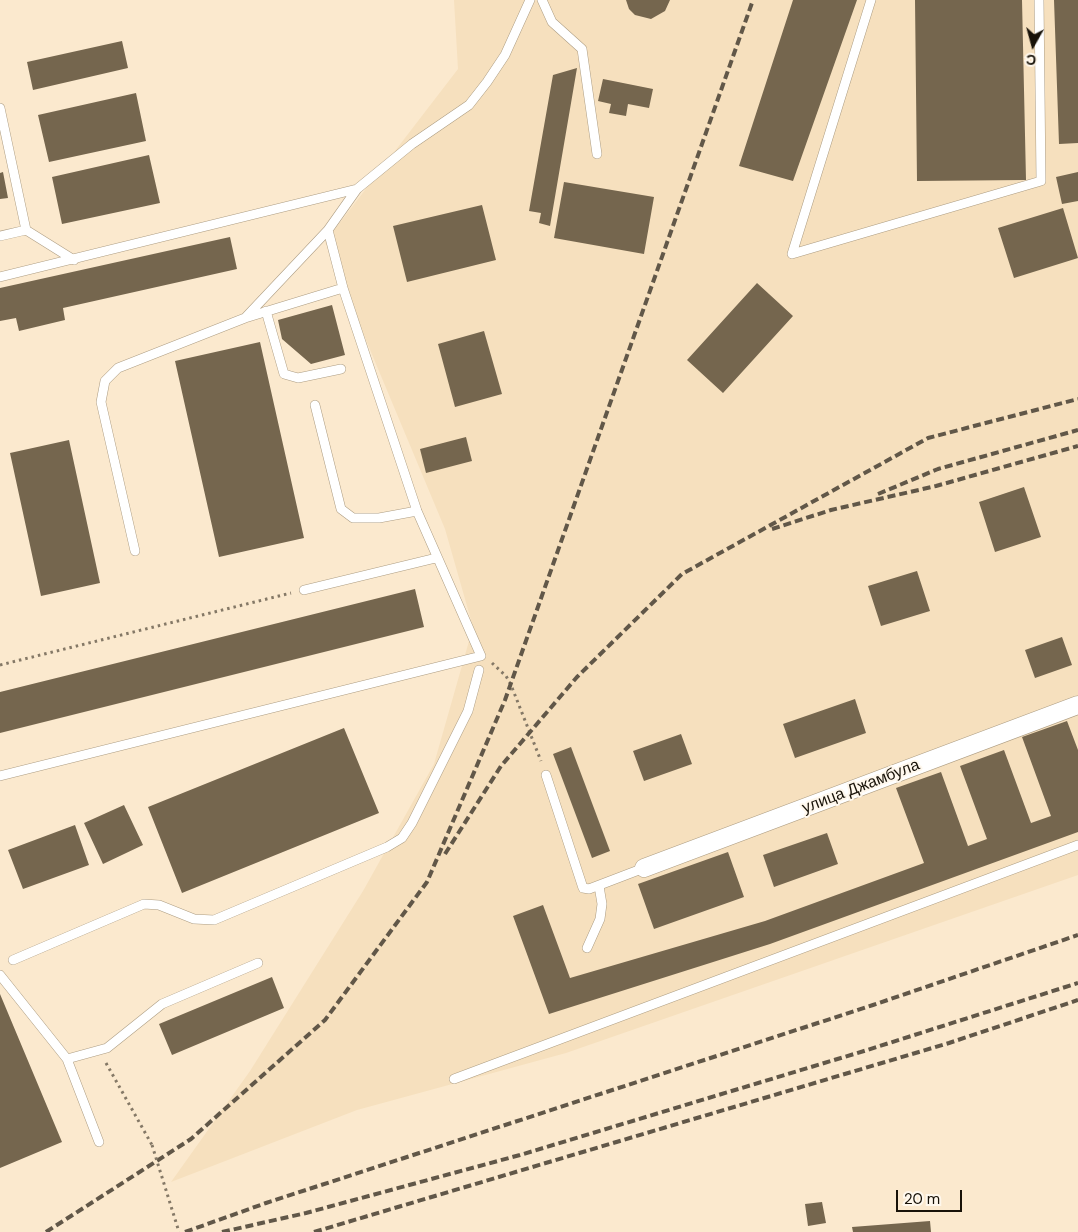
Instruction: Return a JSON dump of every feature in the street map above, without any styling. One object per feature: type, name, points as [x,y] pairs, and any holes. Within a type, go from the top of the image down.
[{"type":"street","name":"улица Джамбула","points":[[644,868],[1078,705]]},
{"type":"lane","points":[[244,318],[328,230],[357,189],[412,144],[469,104],[505,55],[530,0]]},
{"type":"lane","points":[[542,0],[552,22],[582,49],[597,154]]},
{"type":"lane","points":[[871,0],[792,254],[1040,181],[1039,0]]},
{"type":"lane","points":[[0,108],[26,230]]},
{"type":"lane","points":[[0,277],[357,189]]},
{"type":"lane","points":[[0,236],[26,230],[74,260]]},
{"type":"lane","points":[[0,776],[481,656],[436,558],[417,511],[343,288],[328,230]]},
{"type":"lane","points":[[135,552],[101,402],[105,381],[118,368],[244,318],[343,288]]},
{"type":"lane","points":[[266,311],[284,374],[298,378],[341,369]]},
{"type":"lane","points":[[315,405],[341,509],[353,518],[379,518],[417,511]]},
{"type":"lane","points":[[304,590],[436,558]]},
{"type":"lane","points":[[13,960],[144,904],[159,905],[194,919],[214,920],[387,847],[402,838],[412,823],[468,711],[479,670]]},
{"type":"lane","points":[[546,775],[583,888],[590,889],[644,868]]},
{"type":"lane","points":[[454,1079],[1078,845]]},
{"type":"lane","points":[[587,948],[600,919],[602,904],[599,886]]},
{"type":"lane","points":[[67,1059],[107,1048],[162,1004],[258,963]]},
{"type":"lane","points":[[0,975],[67,1059],[99,1142]]},
{"type":"path","points":[[0,664],[304,590]]},
{"type":"path","points":[[481,656],[498,667],[506,676],[546,775]]},
{"type":"path","points":[[109,1071],[152,1144],[179,1232]]},
{"type":"shaded area","points":[[454,0],[1078,0],[1078,875],[566,1053],[357,1110],[171,1182],[250,1071],[363,891],[434,764],[473,627],[445,529],[325,242],[458,69]]},
{"type":"building","points":[[626,0],[670,0],[665,11],[651,19],[635,15],[629,9]]},
{"type":"building","points":[[793,0],[857,0],[793,181],[739,166]]},
{"type":"building","points":[[915,0],[1022,0],[1026,180],[917,181]]},
{"type":"building","points":[[1054,0],[1078,0],[1078,143],[1059,144]]},
{"type":"building","points":[[122,41],[128,68],[33,90],[27,62]]},
{"type":"building","points":[[577,68],[550,226],[539,223],[541,213],[529,211],[553,75]]},
{"type":"building","points":[[603,79],[653,89],[649,108],[628,104],[626,116],[609,113],[611,104],[598,101]]},
{"type":"building","points":[[136,93],[146,141],[49,162],[38,115]]},
{"type":"building","points":[[149,155],[160,203],[62,224],[52,177]]},
{"type":"building","points":[[3,172],[8,198],[0,199],[0,173]]},
{"type":"building","points":[[1078,172],[1078,201],[1062,204],[1056,177]]},
{"type":"building","points":[[564,182],[654,197],[644,254],[554,238]]},
{"type":"building","points":[[482,205],[496,260],[407,282],[393,226]]},
{"type":"building","points":[[1063,208],[1078,258],[1014,278],[998,228]]},
{"type":"building","points":[[230,237],[237,269],[63,308],[65,320],[19,331],[16,318],[0,321],[0,288]]},
{"type":"building","points":[[757,283],[793,316],[723,393],[687,360]]},
{"type":"building","points":[[332,305],[345,355],[311,364],[282,339],[278,320]]},
{"type":"building","points":[[484,331],[502,394],[455,407],[438,344]]},
{"type":"building","points":[[260,342],[304,538],[219,557],[175,361]]},
{"type":"building","points":[[466,437],[472,461],[426,473],[420,449]]},
{"type":"building","points":[[69,440],[100,583],[41,596],[10,453]]},
{"type":"building","points":[[1024,487],[1041,537],[995,552],[979,502]]},
{"type":"building","points":[[917,571],[930,611],[881,626],[868,586]]},
{"type":"building","points":[[415,589],[424,627],[0,733],[0,692]]},
{"type":"building","points":[[1062,637],[1072,665],[1035,678],[1025,650]]},
{"type":"building","points":[[855,699],[866,733],[795,758],[783,724]]},
{"type":"building","points":[[1067,721],[1078,750],[1078,832],[770,944],[549,1014],[513,916],[543,905],[570,978],[765,921],[924,863],[896,788],[941,772],[968,846],[987,839],[960,766],[1004,750],[1031,823],[1051,816],[1022,737]]},
{"type":"building","points":[[344,728],[379,813],[182,893],[148,807]]},
{"type":"building","points":[[681,734],[692,764],[644,781],[633,751]]},
{"type":"building","points":[[571,747],[610,851],[592,858],[553,754]]},
{"type":"building","points":[[124,805],[143,845],[103,864],[84,823]]},
{"type":"building","points":[[75,825],[89,865],[23,889],[8,850]]},
{"type":"building","points":[[827,833],[838,864],[774,887],[763,855]]},
{"type":"building","points":[[728,852],[744,897],[654,929],[638,884]]},
{"type":"building","points":[[272,977],[284,1008],[172,1055],[159,1024]]},
{"type":"building","points":[[0,994],[62,1142],[0,1168]]},
{"type":"building","points":[[822,1202],[826,1223],[808,1226],[805,1204]]},
{"type":"building","points":[[930,1221],[931,1232],[853,1232],[852,1227]]},
{"type":"railway","points":[[46,1232],[191,1139],[325,1020],[427,882],[505,700],[753,0]]},
{"type":"railway","points":[[445,854],[501,766],[577,677],[682,574],[928,438],[1078,399]]},
{"type":"railway","points":[[878,494],[938,469],[1078,430]]},
{"type":"railway","points":[[772,529],[831,510],[936,486],[1078,446]]},
{"type":"railway","points":[[185,1232],[266,1203],[873,1005],[1078,935]]},
{"type":"railway","points":[[222,1232],[306,1213],[520,1155],[864,1051],[1078,983]]},
{"type":"railway","points":[[314,1232],[949,1043],[1078,1000]]}]
